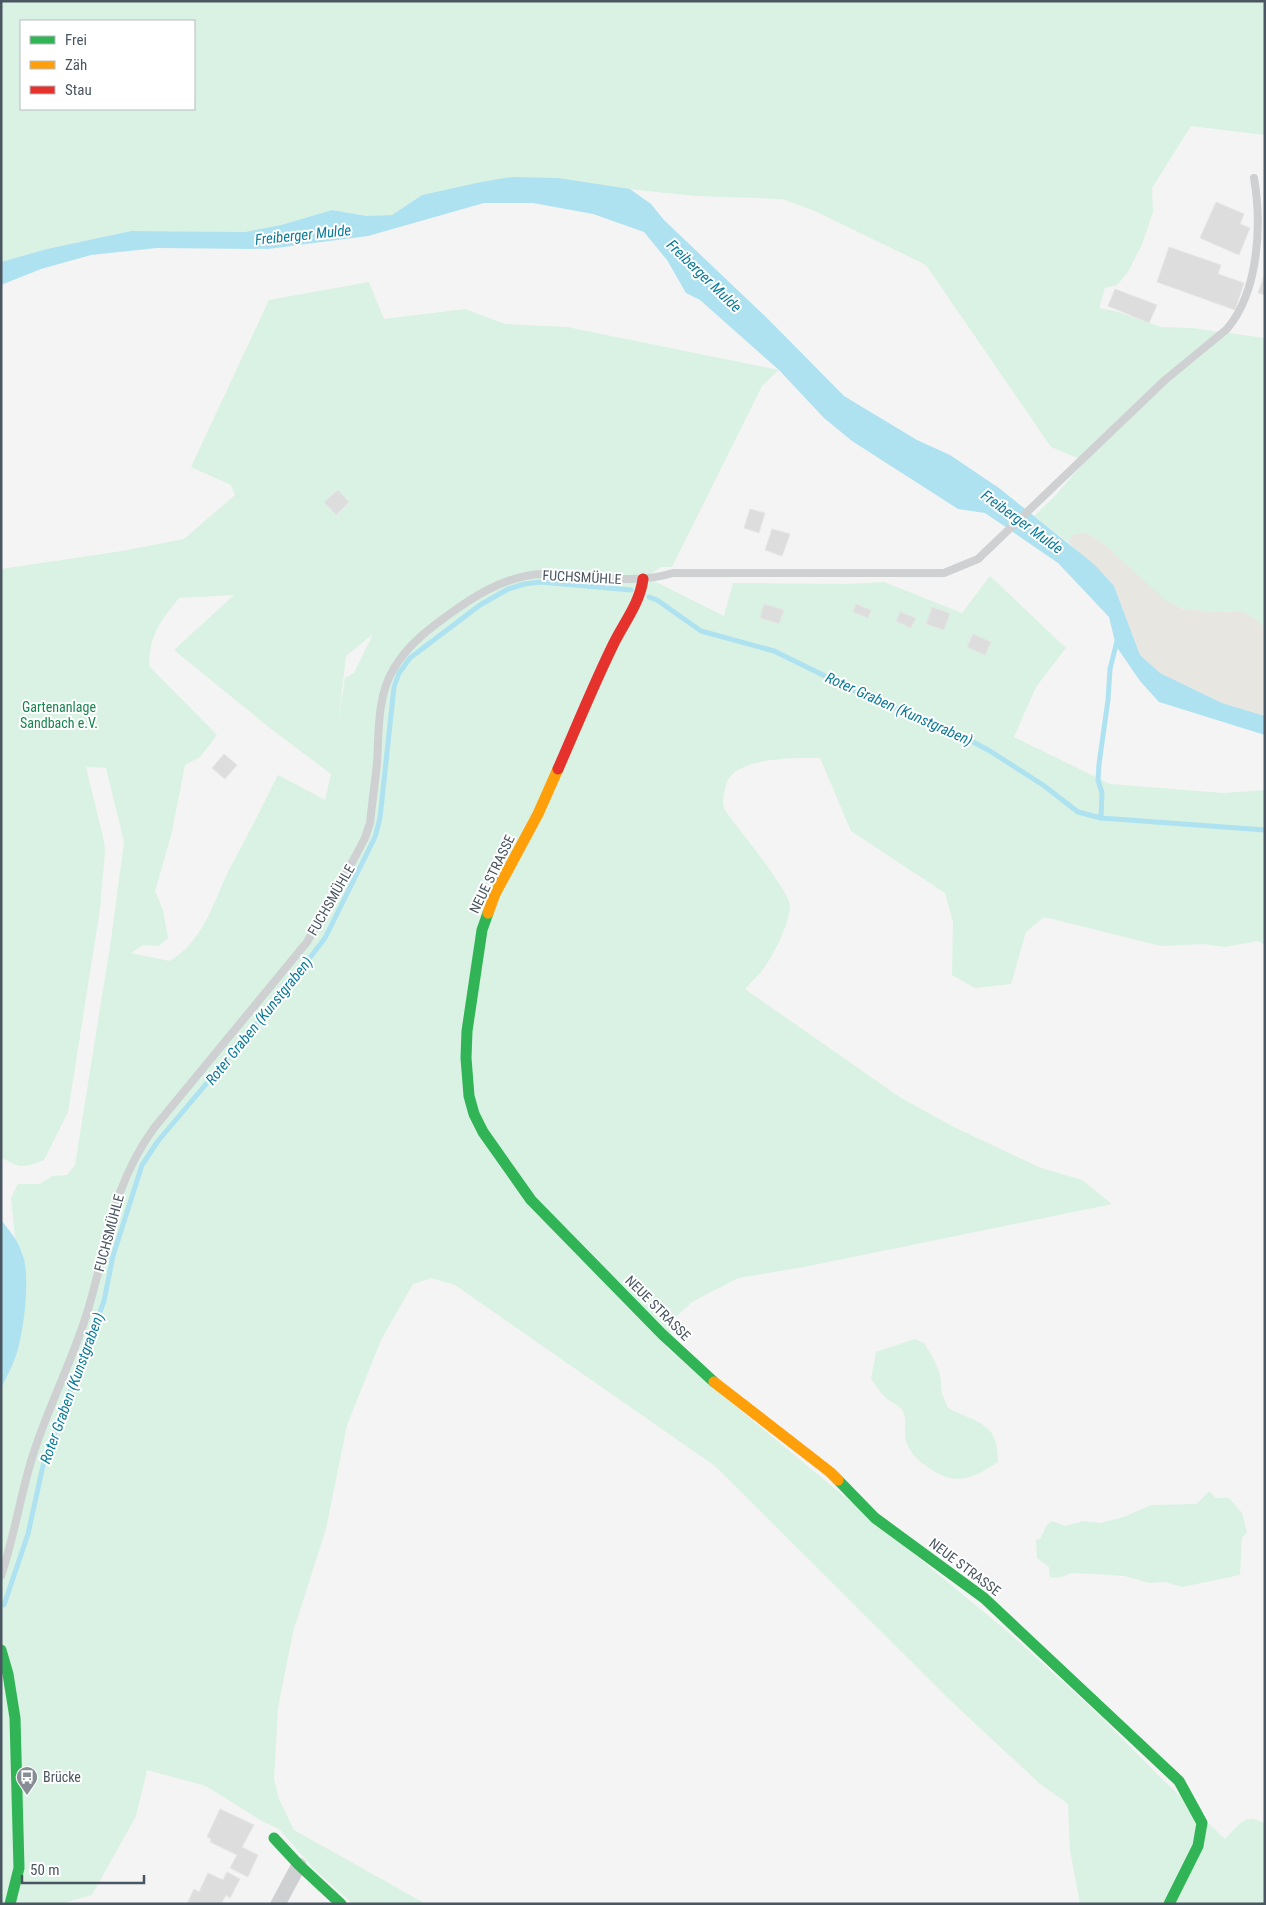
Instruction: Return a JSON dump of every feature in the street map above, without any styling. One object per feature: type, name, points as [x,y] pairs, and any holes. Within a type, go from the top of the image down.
[{"type":"street","name":"NEUE STRASSE","points":[[643,579],[632,609],[606,662],[538,814],[496,894],[482,930],[467,1031],[466,1058],[469,1096],[474,1114],[483,1132],[531,1200],[674,1346],[706,1376],[830,1472],[875,1518],[984,1598],[1179,1781],[1202,1823],[1198,1846],[1169,1904]]},
{"type":"street","points":[[1,1650],[8,1674],[16,1738],[19,1868],[10,1904]]},
{"type":"street","points":[[274,1838],[299,1865],[341,1904]]},
{"type":"street","points":[[278,1904],[299,1865]]},
{"type":"lane","name":"FUCHSMÜHLE","points":[[1,1576],[10,1552],[32,1458],[87,1315],[116,1201],[129,1167],[140,1147],[154,1128],[307,942],[362,844],[370,823],[386,685],[392,670],[405,652],[419,637],[471,599],[498,584],[527,575],[544,574],[643,579],[674,573],[944,573],[978,559],[1165,380],[1227,329],[1234,320],[1246,293],[1256,256],[1258,200],[1254,178]]},
{"type":"green space","points":[[1,1],[1265,1],[1265,135],[1191,126],[1152,188],[1153,212],[1142,244],[1128,272],[1117,285],[1105,288],[1099,308],[1115,311],[1161,327],[1192,328],[1265,338],[1265,630],[1258,620],[1241,611],[1215,612],[1184,609],[1166,602],[1104,544],[1085,532],[1072,535],[1069,543],[1034,516],[1054,497],[1085,461],[1051,447],[926,265],[815,211],[782,199],[696,196],[512,177],[422,195],[392,215],[367,216],[332,210],[281,225],[245,232],[131,231],[47,249],[1,262]]},
{"type":"green space","name":"Gartenanlage Sandbach e.V.","points":[[369,282],[384,319],[465,309],[505,324],[567,327],[779,370],[762,386],[672,567],[661,567],[646,577],[724,616],[733,583],[847,584],[884,582],[962,613],[990,576],[1066,648],[1036,687],[1014,737],[1110,784],[1223,793],[1265,790],[1265,945],[1258,941],[1225,947],[1203,944],[1161,946],[1044,917],[1026,932],[1011,984],[975,988],[952,975],[953,922],[945,893],[851,831],[820,758],[767,761],[741,769],[731,776],[726,785],[723,799],[724,808],[775,878],[788,899],[790,906],[784,931],[775,950],[761,972],[745,989],[901,1098],[956,1128],[1041,1168],[1082,1180],[1112,1204],[804,1267],[738,1278],[692,1302],[676,1317],[666,1347],[1008,1632],[1100,1716],[1225,1839],[1243,1821],[1248,1819],[1258,1820],[1265,1824],[1265,1904],[1080,1904],[1070,1850],[1068,1804],[1039,1783],[953,1703],[715,1466],[455,1285],[431,1278],[413,1284],[381,1340],[347,1425],[326,1529],[293,1632],[278,1708],[274,1779],[279,1799],[294,1830],[426,1904],[353,1904],[314,1869],[279,1829],[262,1821],[206,1786],[147,1770],[136,1816],[92,1895],[60,1904],[1,1904],[1,1389],[18,1349],[24,1314],[26,1280],[23,1254],[15,1238],[11,1198],[18,1184],[40,1184],[52,1176],[67,1175],[75,1165],[111,940],[124,842],[106,768],[86,767],[105,852],[100,909],[68,1112],[44,1160],[27,1166],[13,1164],[1,1157],[1,569],[122,551],[184,539],[235,495],[231,485],[191,467],[269,300]],"holes":[[[234,595],[174,650],[266,725],[331,774],[325,800],[278,775],[229,870],[206,921],[190,944],[169,961],[131,953],[143,945],[159,946],[168,938],[163,910],[155,891],[172,832],[185,765],[200,757],[217,735],[149,666],[151,645],[161,622],[179,598]],[[373,634],[354,673],[345,678],[338,723],[346,656]]]},
{"type":"green space","points":[[915,1339],[924,1343],[933,1358],[940,1374],[942,1394],[948,1408],[977,1421],[990,1431],[994,1439],[998,1462],[970,1477],[953,1478],[944,1476],[919,1460],[911,1452],[906,1441],[903,1411],[885,1397],[871,1379],[876,1352]]},
{"type":"green space","points":[[1209,1491],[1216,1498],[1229,1498],[1242,1513],[1247,1532],[1242,1538],[1240,1575],[1182,1587],[1165,1582],[1149,1583],[1125,1576],[1072,1573],[1058,1578],[1050,1577],[1049,1567],[1037,1558],[1036,1540],[1040,1539],[1047,1525],[1052,1521],[1065,1526],[1084,1521],[1100,1523],[1124,1517],[1151,1505],[1197,1504]]},
{"type":"sand","points":[[1085,532],[1104,544],[1166,601],[1183,609],[1215,612],[1241,611],[1258,620],[1265,630],[1265,716],[1222,703],[1160,673],[1140,655],[1114,586],[1069,543],[1072,535]]},
{"type":"water","name":"Freiberger Mulde","points":[[512,177],[558,178],[630,189],[651,204],[664,220],[769,320],[844,396],[917,440],[950,455],[999,488],[1095,565],[1114,586],[1140,655],[1160,673],[1222,703],[1265,716],[1265,735],[1159,702],[1140,681],[1116,646],[1109,617],[1058,563],[985,513],[958,509],[852,441],[824,418],[779,370],[700,300],[686,293],[667,260],[644,232],[593,214],[533,203],[484,203],[368,236],[268,249],[157,248],[91,255],[41,269],[1,285],[1,262],[47,249],[131,231],[245,232],[281,225],[332,210],[367,216],[392,215],[422,195]]},
{"type":"water","points":[[1,1220],[13,1235],[20,1248],[25,1263],[26,1287],[24,1315],[18,1349],[1,1389]]},
{"type":"building","points":[[1216,202],[1244,214],[1240,224],[1250,228],[1239,255],[1200,238]]},
{"type":"building","points":[[1169,247],[1221,265],[1218,274],[1244,283],[1235,310],[1157,282]]},
{"type":"building","points":[[1265,273],[1265,295],[1258,293]]},
{"type":"building","points":[[1115,289],[1157,305],[1149,323],[1108,306]]},
{"type":"building","points":[[338,490],[349,502],[336,515],[324,502]]},
{"type":"building","points":[[750,509],[765,513],[759,533],[744,528]]},
{"type":"building","points":[[772,529],[790,534],[782,556],[765,550]]},
{"type":"building","points":[[764,604],[784,610],[779,624],[760,618]]},
{"type":"building","points":[[856,604],[871,610],[868,618],[853,612]]},
{"type":"building","points":[[932,607],[950,613],[944,630],[926,624]]},
{"type":"building","points":[[900,612],[916,618],[911,628],[896,621]]},
{"type":"building","points":[[973,634],[991,642],[985,655],[967,647]]},
{"type":"building","points":[[224,754],[237,765],[225,779],[212,768]]},
{"type":"building","points":[[220,1809],[254,1825],[242,1847],[258,1855],[248,1877],[230,1868],[237,1855],[210,1842],[211,1839],[207,1837]]},
{"type":"building","points":[[227,1872],[240,1879],[230,1898],[226,1895],[221,1904],[187,1904],[194,1889],[199,1892],[208,1873],[223,1880]]},
{"type":"waterway","name":"Roter Graben (Kunstgraben)","points":[[4,1605],[28,1534],[44,1461],[104,1301],[113,1256],[142,1165],[158,1141],[282,994],[325,938],[375,837],[380,818],[394,687],[399,673],[410,658],[480,605],[508,589],[524,584],[541,582],[631,590]]},
{"type":"waterway","name":"Roter Graben (Kunstgraben)","points":[[649,597],[657,600],[701,631],[774,651],[870,698],[958,734],[990,751],[1043,785],[1078,812],[1101,818],[1265,830]]},
{"type":"waterway","points":[[1101,818],[1102,793],[1098,780],[1099,764],[1108,700],[1110,669],[1117,641]]},
{"type":"traffic: fast","points":[[488,913],[482,930],[467,1031],[466,1058],[469,1096],[474,1114],[483,1132],[531,1200],[662,1334],[714,1382]]},
{"type":"traffic: fast","points":[[838,1480],[875,1518],[984,1598],[1179,1781],[1202,1823],[1198,1846],[1169,1904]]},
{"type":"traffic: fast","points":[[1,1650],[8,1674],[15,1718],[19,1868],[10,1904]]},
{"type":"traffic: fast","points":[[274,1838],[299,1865],[341,1904]]},
{"type":"traffic: slow","points":[[488,913],[495,894],[538,814],[558,769]]},
{"type":"traffic: slow","points":[[714,1382],[838,1480]]},
{"type":"traffic: jam","points":[[558,769],[606,660],[635,605],[643,579]]},
{"type":"place","name":"Brücke","points":[[27,1796]]}]
